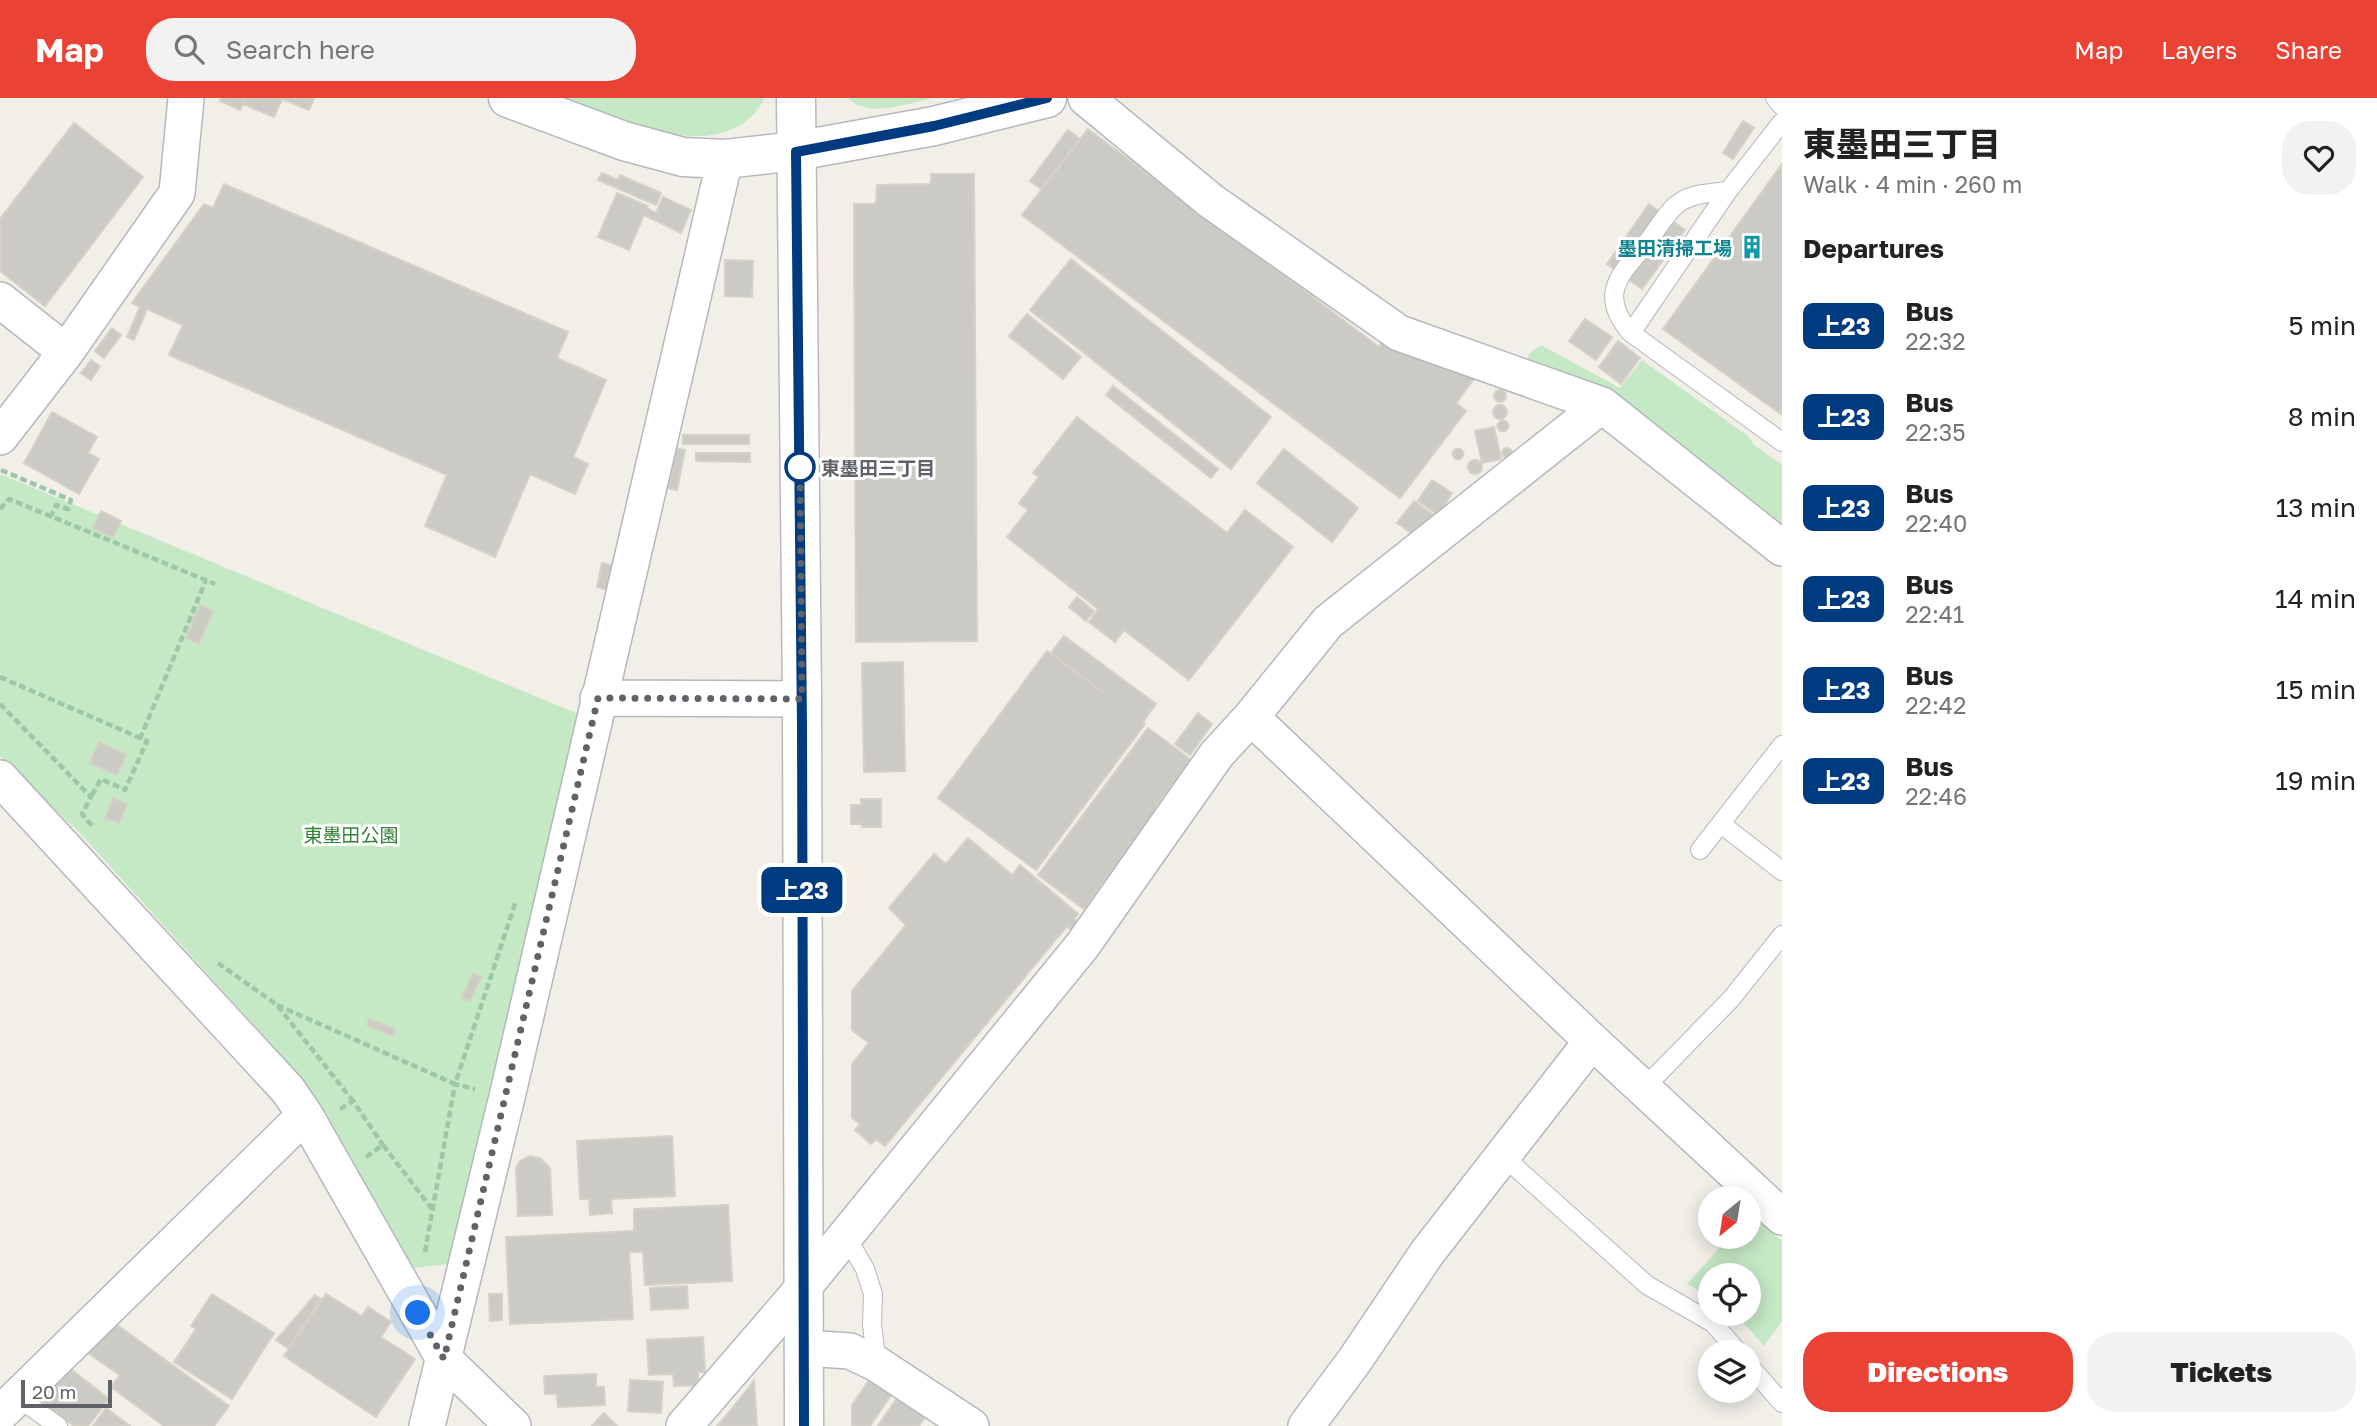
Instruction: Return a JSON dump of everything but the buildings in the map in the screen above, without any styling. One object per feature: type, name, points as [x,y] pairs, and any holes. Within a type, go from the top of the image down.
[{"type":"main road","points":[[508,98],[624,141],[683,157],[724,159],[796,122],[934,126],[1047,98]]},
{"type":"main road","points":[[796,122],[802,699],[804,1426]]},
{"type":"street","points":[[0,437],[66,352],[177,193],[186,98]]},
{"type":"street","points":[[1086,98],[1211,201],[1399,333],[1602,405],[1782,548]]},
{"type":"street","points":[[427,1426],[724,159]]},
{"type":"street","points":[[0,300],[66,352]]},
{"type":"street","points":[[684,1426],[803,1288],[1082,946],[1217,754],[1251,717],[1328,622],[1602,405]]},
{"type":"street","points":[[598,698],[802,699]]},
{"type":"street","points":[[1251,717],[1643,1090],[1782,1217]]},
{"type":"street","points":[[0,778],[288,1090],[318,1115],[444,1359],[513,1426]]},
{"type":"street","points":[[1306,1426],[1355,1360],[1427,1253],[1592,1041]]},
{"type":"street","points":[[9,1405],[318,1115]]},
{"type":"street","points":[[804,1348],[850,1351],[877,1364],[971,1426]]},
{"type":"lane","points":[[1774,98],[1782,106]]},
{"type":"lane","points":[[1631,333],[1728,191],[1782,122]]},
{"type":"lane","points":[[1728,191],[1700,194],[1676,205],[1615,282],[1614,300],[1618,319],[1631,333],[1782,442]]},
{"type":"lane","points":[[1700,850],[1782,745]]},
{"type":"lane","points":[[1721,824],[1782,871]]},
{"type":"lane","points":[[1643,1090],[1731,999],[1782,935]]},
{"type":"lane","points":[[1503,1156],[1647,1285],[1713,1323],[1728,1340]]},
{"type":"lane","points":[[846,1236],[865,1269],[873,1294],[872,1325],[877,1364]]},
{"type":"lane","points":[[1761,1379],[1782,1403]]},
{"type":"lane","points":[[9,1405],[58,1426]]},
{"type":"path","points":[[0,470],[71,500],[68,509],[56,505],[51,516]]},
{"type":"path","points":[[0,509],[9,499],[215,584]]},
{"type":"path","points":[[141,739],[206,580]]},
{"type":"path","points":[[0,677],[147,741],[125,790],[100,779],[82,814],[100,834]]},
{"type":"path","points":[[0,704],[91,797]]},
{"type":"path","points":[[425,1252],[455,1084],[520,890]]},
{"type":"path","points":[[215,960],[276,1005],[455,1084],[506,1097]]},
{"type":"path","points":[[276,1005],[353,1101],[432,1209]]},
{"type":"path","points":[[318,1115],[353,1101]]},
{"type":"path","points":[[365,1158],[383,1145]]},
{"type":"green space","points":[[552,98],[764,98],[748,120],[731,130],[712,135],[686,136],[647,129]]},
{"type":"green space","points":[[848,98],[933,98],[877,109],[866,108]]},
{"type":"green space","points":[[1541,345],[1620,388],[1642,360],[1748,436],[1754,445],[1782,465],[1782,530],[1525,364],[1530,353]]},
{"type":"green space","name":"東墨田公園","points":[[0,474],[583,716],[458,1263],[412,1268],[301,1077],[79,832],[25,783],[0,756]]},
{"type":"green space","points":[[1761,1222],[1782,1241],[1782,1321],[1764,1346],[1746,1326],[1761,1326],[1761,1263],[1706,1263],[1717,1250],[1760,1250]]},
{"type":"green space","points":[[1698,1272],[1698,1290],[1687,1284]]},
{"type":"bus line","name":"上23","points":[[804,1426],[802,726],[796,152],[934,126],[1047,98]]},
{"type":"place","name":"墨田清掃工場","points":[[1752,247]]},
{"type":"place","name":"東墨田三丁目","points":[[800,467]]},
{"type":"route","points":[[418,1313],[444,1359],[598,698],[802,699],[800,467]]}]
